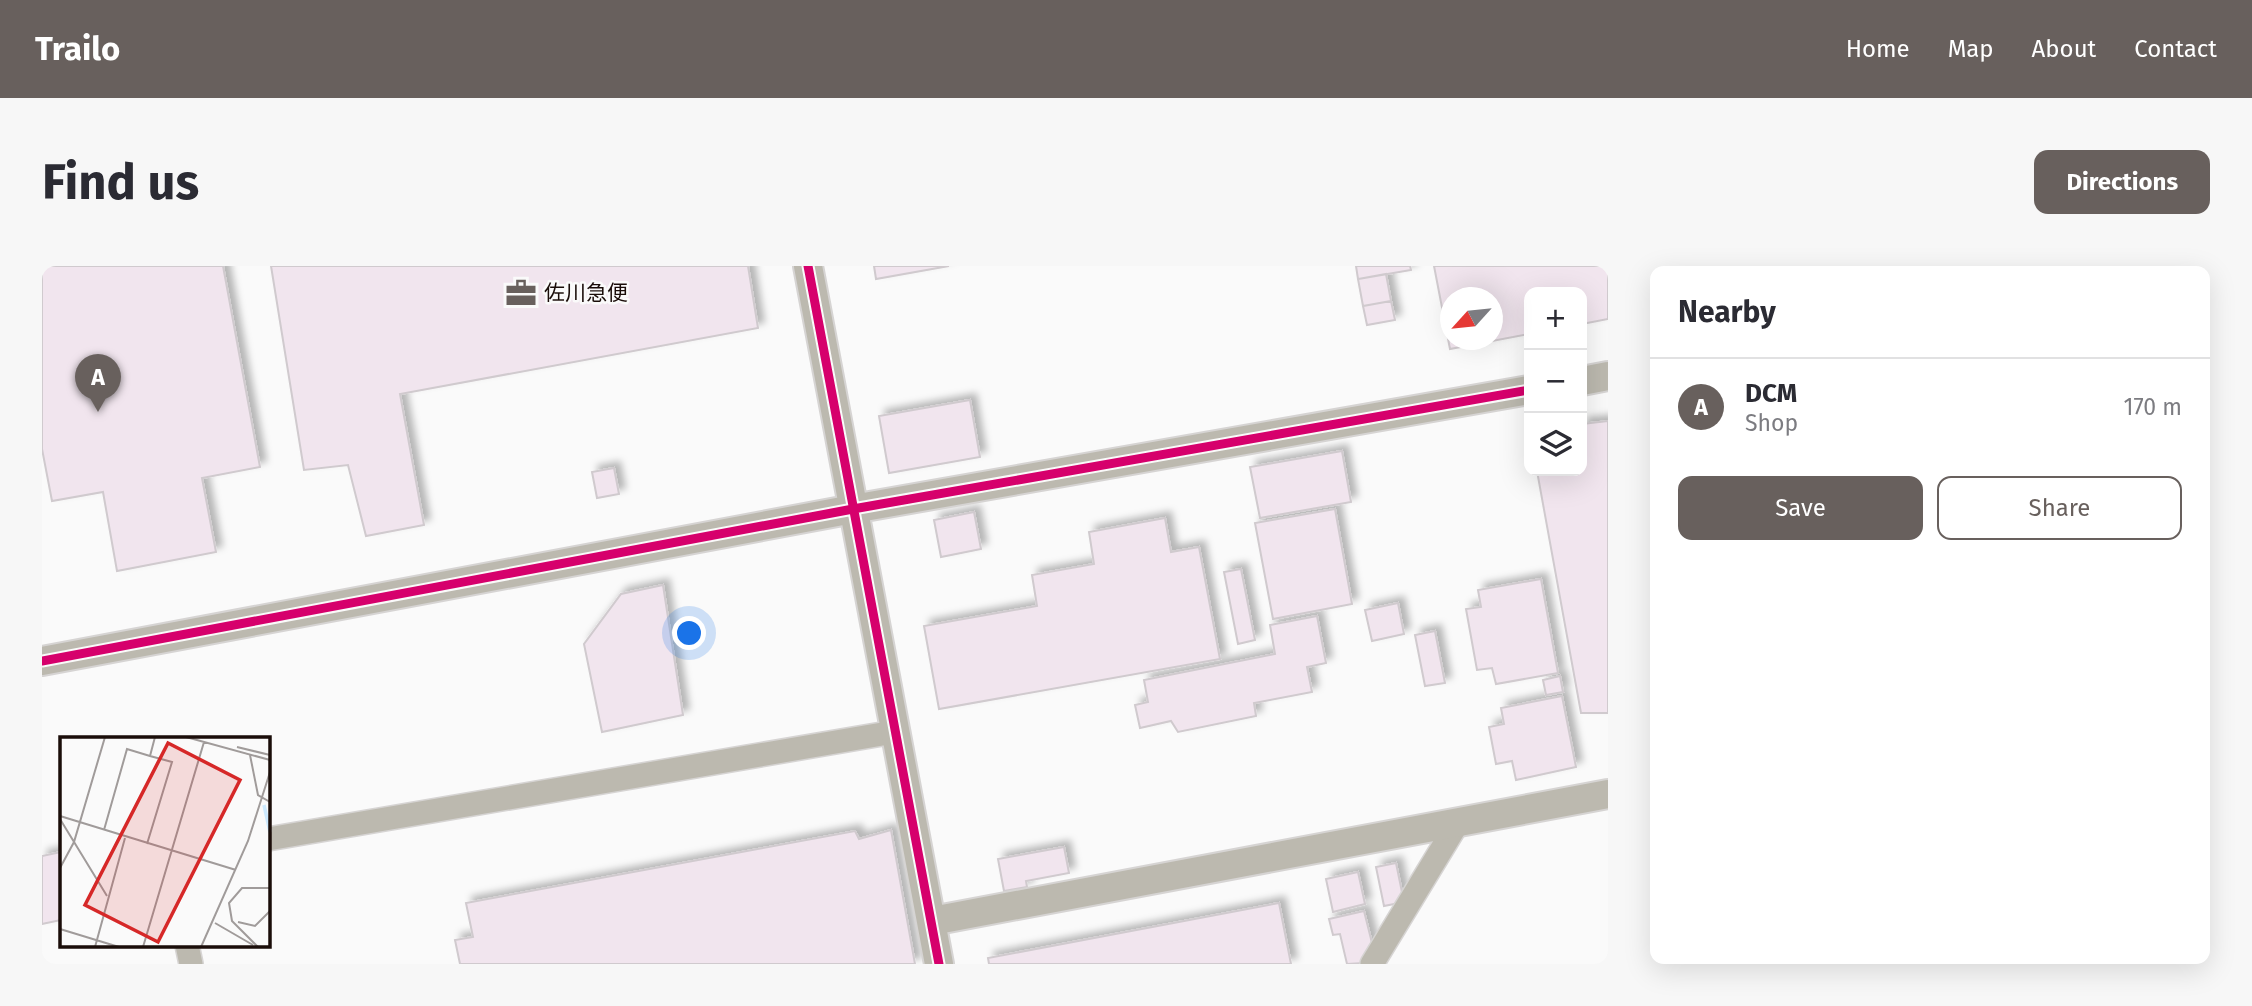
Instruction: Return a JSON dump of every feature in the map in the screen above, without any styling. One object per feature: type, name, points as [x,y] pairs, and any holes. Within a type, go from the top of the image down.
[{"type":"street","points":[[808,266],[939,964]]},
{"type":"street","points":[[1587,380],[1608,376]]},
{"type":"street","points":[[42,661],[853,509],[1524,391]]},
{"type":"street","points":[[270,839],[894,732]]},
{"type":"street","points":[[932,921],[1608,794]]},
{"type":"street","points":[[1372,964],[1457,824]]},
{"type":"street","points":[[187,946],[191,964]]},
{"type":"building","points":[[42,266],[223,266],[260,467],[202,478],[216,552],[117,571],[103,492],[52,501],[42,449]]},
{"type":"building","points":[[271,266],[748,266],[758,328],[400,394],[424,525],[366,536],[348,465],[304,470]]},
{"type":"building","points":[[874,266],[949,266],[876,279]]},
{"type":"building","points":[[1356,266],[1410,266],[1411,270],[1358,279]]},
{"type":"building","points":[[1434,266],[1608,266],[1608,319],[1587,323],[1587,287],[1524,287],[1524,335],[1503,339],[1503,287],[1440,287],[1440,297]]},
{"type":"building","points":[[1386,274],[1391,301],[1363,306],[1358,279]]},
{"type":"building","points":[[1391,301],[1395,320],[1367,325],[1363,306]]},
{"type":"building","points":[[970,400],[980,457],[889,473],[879,416]]},
{"type":"building","points":[[1608,421],[1608,713],[1581,713],[1538,476],[1587,476],[1587,423]]},
{"type":"building","points":[[1342,451],[1351,502],[1260,518],[1250,467]]},
{"type":"building","points":[[614,468],[619,494],[597,498],[592,472]]},
{"type":"building","points":[[1335,509],[1352,604],[1273,619],[1255,523]]},
{"type":"building","points":[[974,512],[981,549],[941,557],[934,520]]},
{"type":"building","points":[[1165,518],[1171,552],[1199,547],[1220,659],[939,709],[924,626],[1037,606],[1032,575],[1094,564],[1089,532]]},
{"type":"building","points":[[1241,569],[1255,640],[1238,644],[1224,572]]},
{"type":"building","points":[[1541,579],[1558,673],[1496,684],[1492,668],[1477,670],[1466,609],[1481,607],[1478,590]]},
{"type":"building","points":[[663,585],[683,715],[602,732],[584,644],[621,594]]},
{"type":"building","points":[[1398,603],[1404,634],[1372,641],[1365,610]]},
{"type":"building","points":[[1317,616],[1326,663],[1307,667],[1312,692],[1254,703],[1256,716],[1178,732],[1171,721],[1140,728],[1135,705],[1148,702],[1144,680],[1275,654],[1270,625]]},
{"type":"building","points":[[1435,631],[1445,683],[1425,686],[1415,635]]},
{"type":"building","points":[[1560,676],[1563,692],[1546,695],[1543,680]]},
{"type":"building","points":[[1562,696],[1576,767],[1516,780],[1512,761],[1496,764],[1489,727],[1504,724],[1501,708]]},
{"type":"building","points":[[891,830],[915,964],[460,964],[455,940],[473,937],[466,903],[855,831],[859,839]]},
{"type":"building","points":[[1064,847],[1069,873],[1026,881],[1027,887],[1004,891],[998,859]]},
{"type":"building","points":[[60,852],[60,920],[42,924],[42,856]]},
{"type":"building","points":[[1396,863],[1404,902],[1384,906],[1376,867]]},
{"type":"building","points":[[1358,872],[1365,904],[1333,912],[1326,879]]},
{"type":"building","points":[[1279,903],[1291,964],[989,964],[988,958]]},
{"type":"building","points":[[1364,911],[1372,943],[1364,963],[1347,964],[1340,934],[1333,935],[1329,919]]},
{"type":"cycle path","points":[[808,266],[939,964]]},
{"type":"cycle path","points":[[42,661],[853,509],[1524,391]]},
{"type":"place","name":"佐川急便","points":[[521,293]]},
{"type":"place","name":"DCM","points":[[98,412]]}]
